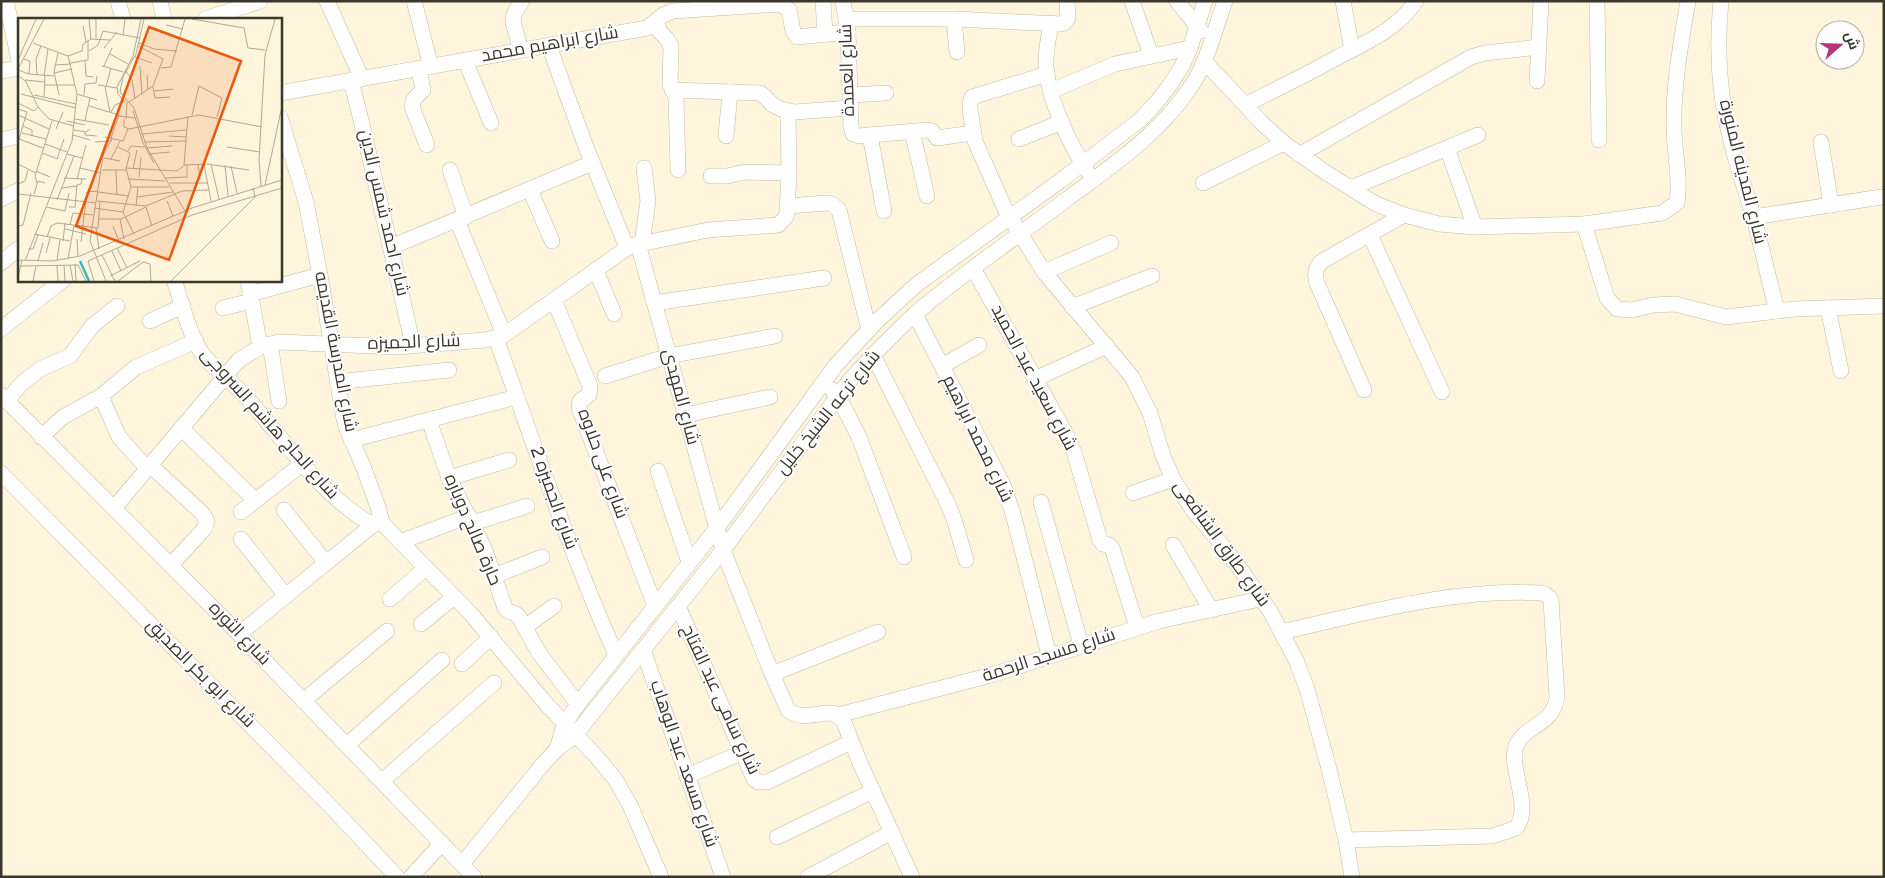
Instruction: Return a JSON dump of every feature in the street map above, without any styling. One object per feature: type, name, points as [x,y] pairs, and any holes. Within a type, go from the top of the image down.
[{"type":"street","points":[[6,1],[18,55]]},
{"type":"street","points":[[118,1],[122,18]]},
{"type":"street","points":[[160,1],[164,18]]},
{"type":"street","points":[[208,18],[260,1]]},
{"type":"street","name":"شارع احمد شمس الدين","points":[[327,1],[356,80],[362,120],[413,346]]},
{"type":"street","points":[[414,1],[425,68],[423,90],[414,99],[412,107],[427,145]]},
{"type":"street","points":[[521,50],[513,22],[514,14],[522,1]]},
{"type":"street","points":[[823,1],[826,34],[847,25],[954,19],[1061,24],[1067,21],[1067,1]]},
{"type":"street","name":"شارع العمدة","points":[[843,1],[847,25],[850,128],[853,134],[856,136],[930,130],[938,138],[973,133]]},
{"type":"street","points":[[1132,1],[1151,55]]},
{"type":"street","points":[[1176,1],[1211,42]]},
{"type":"street","name":"شارع ترعه الشيخ خليل","points":[[570,730],[578,704],[717,528],[836,365],[896,302],[916,285],[1010,218],[1140,120],[1156,104],[1170,85],[1190,48],[1205,1]]},
{"type":"street","name":"شارع ترعه الشيخ خليل","points":[[462,864],[509,804],[557,749],[570,730],[643,650],[723,550],[838,396],[874,355],[915,314],[973,268],[1150,136],[1166,120],[1193,84],[1204,61],[1225,1]]},
{"type":"street","points":[[1343,1],[1352,50]]},
{"type":"street","points":[[1245,105],[1352,50],[1395,25],[1416,1]]},
{"type":"street","points":[[1537,81],[1541,1]]},
{"type":"street","points":[[1597,1],[1599,140]]},
{"type":"street","points":[[1204,61],[1284,143],[1299,155],[1376,204],[1404,215],[1439,224],[1475,227],[1584,224],[1662,213],[1677,203],[1679,192],[1674,128],[1674,97],[1688,1]]},
{"type":"street","name":"شارع المدينه المنورة","points":[[1721,1],[1718,38],[1719,75],[1724,111],[1732,146],[1754,217],[1777,311]]},
{"type":"street","name":"شارع ابراهيم محمد","points":[[281,93],[647,28],[663,14],[673,11],[739,4],[783,5],[789,10],[795,35],[802,37],[826,34]]},
{"type":"street","points":[[954,19],[957,52]]},
{"type":"street","points":[[656,22],[660,32],[671,46],[670,84],[676,97],[678,170]]},
{"type":"street","points":[[1051,23],[1046,58],[1051,91],[1062,122],[1082,164],[1092,180]]},
{"type":"street","name":"شارع المهدى","points":[[549,46],[592,163],[636,245],[723,550],[772,674]]},
{"type":"street","points":[[1299,155],[1470,57],[1485,53],[1539,47]]},
{"type":"street","points":[[1051,91],[1115,64],[1190,48]]},
{"type":"street","points":[[465,60],[491,123]]},
{"type":"street","points":[[1,71],[18,68]]},
{"type":"street","name":"شارع طارق الشافعى","points":[[1047,74],[972,98],[970,106],[973,133],[999,199],[1010,218],[1044,272],[1132,377],[1150,412],[1163,456],[1174,479],[1192,509],[1231,556],[1282,632],[1307,689],[1330,769],[1346,840],[1352,877]]},
{"type":"street","points":[[672,90],[763,94],[773,105],[788,111],[886,94]]},
{"type":"street","points":[[726,136],[730,92]]},
{"type":"street","points":[[644,168],[648,201],[636,245],[708,230],[778,225],[786,217],[788,206],[788,111]]},
{"type":"street","points":[[1019,139],[1062,122]]},
{"type":"street","name":"شارع المدرسة القديمه","points":[[281,123],[306,202],[343,414],[351,440],[378,507],[377,522],[384,526],[454,597],[615,779],[630,805],[661,877]]},
{"type":"street","points":[[912,131],[927,196]]},
{"type":"street","points":[[870,135],[884,211]]},
{"type":"street","points":[[1351,188],[1478,135]]},
{"type":"street","points":[[1,140],[18,136]]},
{"type":"street","points":[[1821,142],[1831,205]]},
{"type":"street","points":[[1203,183],[1284,143]]},
{"type":"street","points":[[1447,148],[1475,227]]},
{"type":"street","points":[[391,248],[592,163]]},
{"type":"street","name":"شارع الجميزه 2","points":[[450,170],[461,218],[500,337],[517,397],[570,545],[596,612],[616,655]]},
{"type":"street","points":[[711,176],[726,176],[745,172],[789,173]]},
{"type":"street","points":[[1,199],[18,190]]},
{"type":"street","points":[[530,190],[552,241]]},
{"type":"street","points":[[1754,217],[1881,197]]},
{"type":"street","points":[[788,206],[832,204],[839,210],[869,330]]},
{"type":"street","points":[[1364,390],[1315,275],[1317,266],[1404,215]]},
{"type":"street","points":[[1584,224],[1607,298],[1617,309],[1632,310],[1652,305],[1675,304],[1726,317],[1777,311],[1884,306]]},
{"type":"street","points":[[1370,235],[1442,392]]},
{"type":"street","points":[[1044,272],[1111,243]]},
{"type":"street","name":"شارع الجميزه","points":[[265,345],[331,344],[397,347],[500,337],[596,270],[636,245]]},
{"type":"street","points":[[1,263],[18,249]]},
{"type":"street","name":"شارع سعيد عبد الحميد","points":[[973,268],[1057,416],[1074,452],[1100,540],[1103,544],[1109,545],[1112,548],[1137,627]]},
{"type":"street","points":[[596,270],[614,314]]},
{"type":"street","points":[[223,308],[250,292],[320,276]]},
{"type":"street","points":[[1072,306],[1152,276]]},
{"type":"street","points":[[654,304],[824,278]]},
{"type":"street","points":[[1,329],[62,281]]},
{"type":"street","name":"شارع الحاج هاشم السروجى","points":[[174,281],[196,341],[208,360],[248,398],[302,464],[337,501],[354,514],[377,522]]},
{"type":"street","points":[[250,292],[279,401]]},
{"type":"street","name":"شارع على حلاوه","points":[[554,300],[590,386],[589,395],[580,401],[579,408],[655,606]]},
{"type":"street","points":[[4,398],[40,369],[70,356],[92,326],[117,306]]},
{"type":"street","points":[[150,321],[183,306]]},
{"type":"street","points":[[1828,308],[1841,372]]},
{"type":"street","name":"شارع محمد ابراهيم","points":[[915,314],[1004,487],[1013,514],[1049,655]]},
{"type":"street","points":[[605,376],[669,356],[775,336]]},
{"type":"street","points":[[41,437],[63,417],[101,396],[136,367],[196,341]]},
{"type":"street","points":[[114,508],[225,375],[239,360],[265,345]]},
{"type":"street","points":[[942,366],[980,345]]},
{"type":"street","points":[[1035,379],[1107,346]]},
{"type":"street","points":[[874,355],[946,500],[966,560]]},
{"type":"street","points":[[337,382],[448,370]]},
{"type":"street","points":[[824,382],[838,396],[859,437],[904,557]]},
{"type":"street","points":[[101,396],[119,437],[202,514],[207,521],[204,529],[170,565]]},
{"type":"street","points":[[351,440],[517,397]]},
{"type":"street","points":[[685,415],[770,397]]},
{"type":"street","name":"شارع الثوره","points":[[4,398],[239,634],[474,877]]},
{"type":"street","name":"حارة صالح دوباره","points":[[429,420],[449,478],[484,548],[505,608],[510,613],[517,615],[539,652],[578,704]]},
{"type":"street","points":[[180,428],[255,500]]},
{"type":"street","points":[[449,478],[509,460]]},
{"type":"street","points":[[241,512],[302,464]]},
{"type":"street","points":[[658,471],[689,562]]},
{"type":"street","name":"شارع ابو بكر الصديق","points":[[1,473],[337,813],[397,877]]},
{"type":"street","points":[[1133,493],[1174,479]]},
{"type":"street","points":[[1041,502],[1081,645]]},
{"type":"street","points":[[400,542],[471,520],[528,506]]},
{"type":"street","points":[[284,510],[326,563]]},
{"type":"street","points":[[239,634],[377,522]]},
{"type":"street","points":[[241,539],[286,596]]},
{"type":"street","points":[[1173,545],[1211,610]]},
{"type":"street","points":[[494,576],[542,557]]},
{"type":"street","points":[[390,599],[426,568]]},
{"type":"street","points":[[1282,632],[1408,604],[1473,594],[1543,593],[1551,600],[1556,706],[1550,716],[1523,736],[1516,746],[1515,757],[1522,816],[1521,822],[1516,828],[1493,836],[1346,840]]},
{"type":"street","points":[[420,624],[454,597]]},
{"type":"street","name":"شارع مسجد الرحمة","points":[[772,674],[788,710],[792,713],[800,716],[827,712],[838,715],[995,674],[1137,627],[1260,599]]},
{"type":"street","points":[[525,627],[554,606]]},
{"type":"street","name":"شارع سامى عبد الفتاح","points":[[678,606],[751,776],[758,782],[767,782],[851,742]]},
{"type":"street","points":[[304,701],[387,631]]},
{"type":"street","points":[[772,674],[878,632]]},
{"type":"street","points":[[462,664],[491,637]]},
{"type":"street","name":"شارع مسعد عبد الوهاب","points":[[643,650],[723,877]]},
{"type":"street","points":[[347,745],[442,660]]},
{"type":"street","points":[[382,782],[494,683]]},
{"type":"street","points":[[838,715],[843,720],[851,742],[912,877]]},
{"type":"street","points":[[686,776],[741,753]]},
{"type":"street","points":[[777,837],[873,791]]},
{"type":"street","points":[[808,877],[892,832]]},
{"type":"street","points":[[411,877],[442,843]]}]
